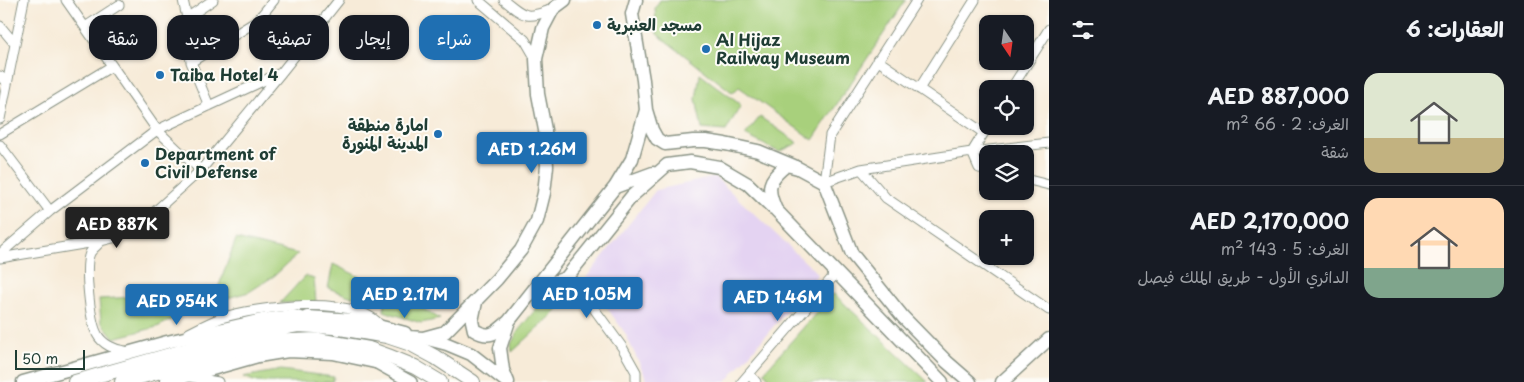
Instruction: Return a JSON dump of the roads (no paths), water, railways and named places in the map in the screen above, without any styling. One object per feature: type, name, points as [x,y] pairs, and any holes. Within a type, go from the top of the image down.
[{"type":"highway","points":[[122,382],[241,348],[298,325],[384,331],[435,357],[472,382]]},
{"type":"highway","points":[[75,382],[240,335],[270,335],[317,340],[369,350],[415,367],[440,382]]},
{"type":"main road","points":[[423,338],[445,332],[477,300],[521,250],[537,220],[542,202],[547,166],[545,130],[538,94],[536,59],[543,28],[553,9],[564,0]]},
{"type":"main road","points":[[636,0],[632,14],[646,110],[657,139],[665,144],[706,141],[758,151],[798,168],[824,182],[852,254],[903,317],[947,362],[970,382]]},
{"type":"main road","points":[[477,300],[472,321],[474,330],[484,336],[493,334],[509,321],[615,187],[632,160],[646,110]]},
{"type":"main road","points":[[536,288],[566,278],[632,196],[664,168],[665,144]]},
{"type":"main road","points":[[615,187],[664,168],[690,162],[719,167],[748,184],[776,210],[942,382]]},
{"type":"main road","points":[[776,210],[770,198],[769,187],[772,179],[787,165],[798,168]]},
{"type":"main road","points":[[23,382],[167,342],[255,321],[293,316],[355,320],[384,331],[447,344],[471,354],[508,382]]},
{"type":"main road","points":[[293,316],[334,327]]},
{"type":"main road","points":[[508,382],[503,370],[500,348],[509,321]]},
{"type":"main road","points":[[1002,382],[1049,339]]},
{"type":"main road","points":[[288,352],[317,340]]},
{"type":"main road","points":[[166,382],[258,356],[288,352],[333,353],[375,362]]},
{"type":"street","points":[[66,0],[157,130],[200,170]]},
{"type":"street","points":[[85,27],[117,3],[127,0]]},
{"type":"street","points":[[183,0],[186,15]]},
{"type":"street","points":[[191,15],[213,0]]},
{"type":"street","points":[[209,106],[192,62],[257,20],[274,0]]},
{"type":"street","points":[[0,258],[101,241],[113,238],[142,223],[200,170],[339,0]]},
{"type":"street","points":[[478,0],[525,40],[536,59]]},
{"type":"street","points":[[504,0],[520,13],[534,16],[553,9]]},
{"type":"street","points":[[917,0],[830,135],[824,182],[861,169],[972,152],[1049,143]]},
{"type":"street","points":[[919,89],[976,0]]},
{"type":"street","points":[[0,119],[22,1]]},
{"type":"street","points":[[0,26],[15,44]]},
{"type":"street","points":[[1018,80],[1049,29]]},
{"type":"street","points":[[877,60],[919,89],[979,125]]},
{"type":"street","points":[[0,134],[112,66]]},
{"type":"street","points":[[0,254],[50,211],[157,130],[280,73]]},
{"type":"street","points":[[0,76],[7,84]]},
{"type":"street","points":[[972,152],[982,135]]},
{"type":"street","points":[[0,144],[50,211]]},
{"type":"street","points":[[972,152],[979,168]]},
{"type":"street","points":[[861,169],[886,198],[1049,310]]},
{"type":"street","points":[[1034,181],[1049,185]]},
{"type":"street","points":[[101,241],[90,253],[89,260],[91,315],[97,334],[106,343],[116,350],[131,352]]},
{"type":"street","points":[[742,382],[832,278],[833,271]]},
{"type":"street","points":[[566,278],[586,299],[622,348],[636,372],[636,382]]},
{"type":"street","points":[[167,342],[218,319],[272,308],[332,306],[354,310],[376,320],[384,331]]},
{"type":"street","points":[[369,350],[375,362],[410,382]]},
{"type":"street","points":[[749,374],[756,382]]},
{"type":"street","points":[[188,376],[218,382]]},
{"type":"place","name":"مسجد العنبرية","points":[[597,25]]},
{"type":"place","name":"Al Hijaz Railway Museum","points":[[706,49]]},
{"type":"place","name":"Taiba Hotel 4","points":[[160,75]]},
{"type":"place","name":"امارة منطقة المدينة المنورة","points":[[438,134]]},
{"type":"place","name":"Department of Civil Defense","points":[[145,163]]}]
